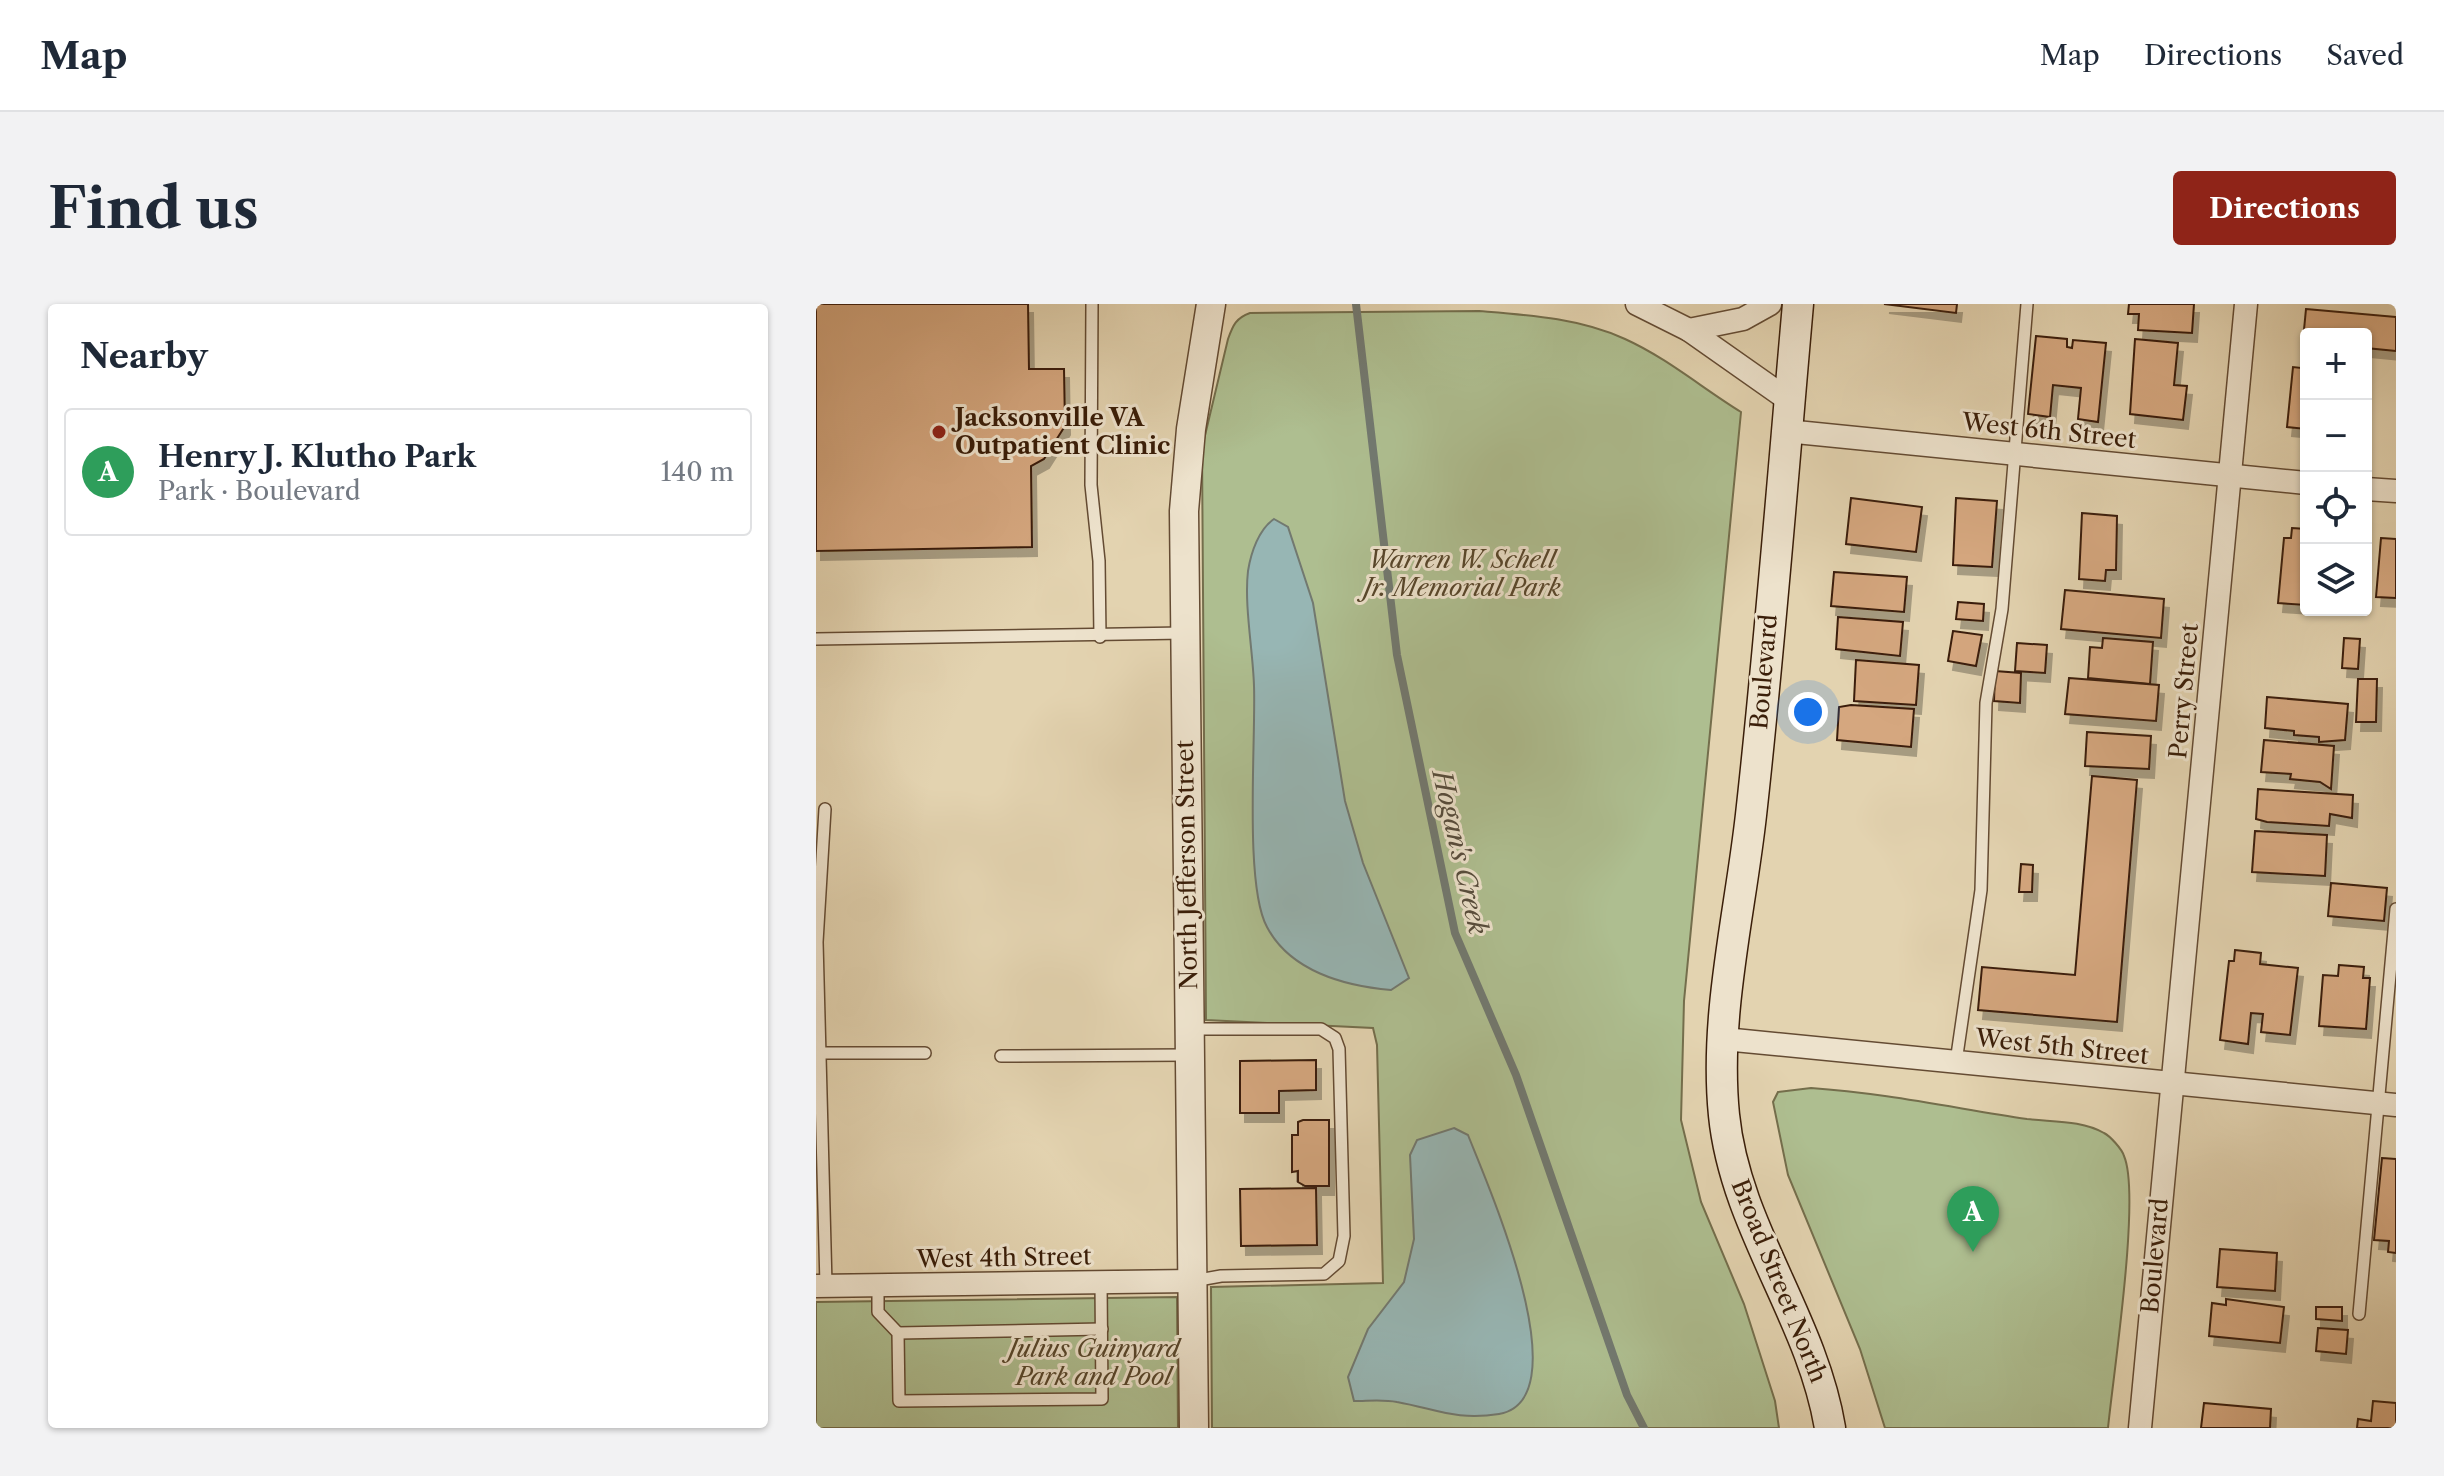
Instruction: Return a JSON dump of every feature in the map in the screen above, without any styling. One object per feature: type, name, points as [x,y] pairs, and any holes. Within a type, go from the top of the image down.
[{"type":"main road","name":"Boulevard","points":[[1724,1039],[1751,816],[1798,304]]},
{"type":"main road","name":"Broad Street North","points":[[1724,1039],[1722,1080],[1731,1156],[1744,1204],[1818,1373],[1830,1428]]},
{"type":"street","name":"North Jefferson Street","points":[[1194,1428],[1184,511],[1191,429],[1211,304]]},
{"type":"street","points":[[1637,304],[1689,330],[1790,401]]},
{"type":"street","points":[[1689,330],[1743,319],[1770,304]]},
{"type":"street","name":"Perry Street","points":[[2171,1083],[2246,304]]},
{"type":"street","name":"West 6th Street","points":[[1786,431],[2300,482]]},
{"type":"street","points":[[2372,489],[2396,491]]},
{"type":"street","name":"West 5th Street","points":[[1724,1039],[2387,1104]]},
{"type":"street","name":"Boulevard","points":[[2140,1428],[2171,1083]]},
{"type":"street","name":"West 4th Street","points":[[821,1286],[1192,1281]]},
{"type":"lane","points":[[1092,304],[1091,485],[1099,561],[1100,637]]},
{"type":"lane","points":[[1956,1062],[1981,890],[1986,703],[2002,609],[2027,304]]},
{"type":"lane","points":[[816,639],[1100,637],[1185,633]]},
{"type":"lane","points":[[821,1286],[822,1053],[817,942],[825,809]]},
{"type":"lane","points":[[2359,1314],[2387,1104],[2396,909]]},
{"type":"lane","points":[[1001,1056],[1321,1029],[1335,1038],[1339,1049],[1344,1236],[1339,1261],[1324,1274],[1221,1276],[1192,1281]]},
{"type":"lane","points":[[822,1053],[925,1053]]},
{"type":"lane","points":[[878,1285],[878,1312],[898,1333],[899,1401],[1102,1399],[1101,1283]]},
{"type":"lane","points":[[898,1333],[1102,1329]]},
{"type":"green space","name":"Warren W. Schell Jr. Memorial Park","points":[[1479,311],[1553,319],[1608,332],[1655,355],[1741,412],[1684,1001],[1681,1120],[1701,1202],[1744,1304],[1775,1401],[1779,1428],[1212,1428],[1211,1287],[1383,1283],[1377,1045],[1373,1028],[1206,1020],[1202,448],[1228,339],[1241,317],[1250,313]]},
{"type":"green space","points":[[1811,1088],[2077,1124],[2104,1133],[2116,1143],[2124,1156],[2128,1177],[2128,1245],[2108,1428],[1885,1428],[1860,1349],[1788,1175],[1773,1102],[1778,1092]]},
{"type":"green space","name":"Julius Guinyard Park and Pool","points":[[1177,1297],[1178,1428],[816,1428],[816,1302]]},
{"type":"water","points":[[1274,519],[1288,527],[1313,603],[1345,801],[1363,863],[1409,978],[1391,990],[1337,980],[1304,965],[1277,942],[1267,927],[1260,907],[1253,847],[1254,686],[1247,584],[1256,542]]},
{"type":"water","points":[[1454,1128],[1468,1135],[1522,1286],[1531,1331],[1532,1371],[1523,1400],[1499,1414],[1484,1416],[1447,1413],[1392,1401],[1354,1401],[1348,1377],[1368,1329],[1404,1282],[1414,1239],[1410,1155],[1417,1140]]},
{"type":"building","name":"Jacksonville VA Outpatient Clinic","points":[[816,304],[1028,304],[1029,369],[1064,369],[1065,426],[1044,459],[1031,466],[1032,547],[816,551]]},
{"type":"building","points":[[1884,304],[1957,304],[1956,313]]},
{"type":"building","points":[[2129,304],[2194,304],[2192,333],[2138,330],[2139,314],[2128,314]]},
{"type":"building","points":[[2306,309],[2396,317],[2396,351],[2372,349],[2372,328],[2304,328]]},
{"type":"building","points":[[2036,336],[2067,339],[2067,347],[2072,348],[2073,340],[2106,343],[2098,422],[2078,419],[2081,388],[2053,385],[2050,417],[2028,414]]},
{"type":"building","points":[[2135,339],[2178,343],[2174,385],[2187,386],[2183,420],[2130,414]]},
{"type":"building","points":[[2293,367],[2300,368],[2300,428],[2287,427]]},
{"type":"building","points":[[1851,498],[1922,507],[1916,552],[1846,544]]},
{"type":"building","points":[[1956,498],[1997,501],[1992,567],[1953,565]]},
{"type":"building","points":[[2082,513],[2117,516],[2116,570],[2106,570],[2105,581],[2079,579]]},
{"type":"building","points":[[2292,528],[2300,529],[2300,605],[2278,603],[2284,538],[2291,538]]},
{"type":"building","points":[[2381,538],[2396,539],[2396,598],[2376,597]]},
{"type":"building","points":[[1834,572],[1907,577],[1904,612],[1831,606]]},
{"type":"building","points":[[2065,590],[2164,599],[2161,638],[2061,629]]},
{"type":"building","points":[[1958,602],[1984,604],[1983,621],[1956,619]]},
{"type":"building","points":[[1838,617],[1903,622],[1900,656],[1836,649]]},
{"type":"building","points":[[1953,631],[1982,635],[1976,666],[1948,661]]},
{"type":"building","points":[[2103,638],[2153,642],[2150,684],[2088,678],[2090,647],[2102,648]]},
{"type":"building","points":[[2344,638],[2360,639],[2358,669],[2342,668]]},
{"type":"building","points":[[2017,643],[2047,645],[2045,673],[2015,671]]},
{"type":"building","points":[[1856,660],[1919,665],[1916,705],[1854,701]]},
{"type":"building","points":[[1995,671],[2021,673],[2020,703],[1994,701]]},
{"type":"building","points":[[2069,678],[2159,685],[2156,721],[2065,714]]},
{"type":"building","points":[[2358,679],[2377,679],[2376,722],[2356,722]]},
{"type":"building","points":[[2267,697],[2348,704],[2345,740],[2319,742],[2319,737],[2265,728]]},
{"type":"building","points":[[1839,707],[1914,709],[1911,747],[1837,740]]},
{"type":"building","points":[[2087,732],[2151,736],[2149,769],[2085,766]]},
{"type":"building","points":[[2264,740],[2334,746],[2331,789],[2320,782],[2290,779],[2291,774],[2261,772]]},
{"type":"building","points":[[2092,776],[2137,780],[2117,1022],[1978,1010],[1982,967],[2075,975]]},
{"type":"building","points":[[2258,789],[2353,795],[2352,818],[2330,814],[2329,826],[2256,819]]},
{"type":"building","points":[[2255,831],[2327,835],[2325,876],[2252,872]]},
{"type":"building","points":[[2021,864],[2033,865],[2032,892],[2019,892]]},
{"type":"building","points":[[2331,883],[2387,888],[2384,921],[2328,916]]},
{"type":"building","points":[[2235,950],[2261,953],[2260,964],[2298,968],[2290,1035],[2261,1032],[2263,1014],[2251,1013],[2248,1044],[2220,1040],[2229,961],[2234,961]]},
{"type":"building","points":[[2339,965],[2364,967],[2363,978],[2370,978],[2366,1029],[2319,1026],[2323,975],[2338,976]]},
{"type":"building","points":[[1316,1060],[1316,1090],[1279,1091],[1279,1113],[1240,1113],[1240,1061]]},
{"type":"building","points":[[1329,1120],[1329,1186],[1305,1186],[1298,1182],[1298,1171],[1292,1172],[1292,1135],[1298,1135],[1298,1122]]},
{"type":"building","points":[[2382,1158],[2396,1159],[2396,1253],[2388,1252],[2389,1241],[2374,1240]]},
{"type":"building","points":[[1316,1188],[1317,1245],[1241,1246],[1240,1189]]},
{"type":"building","points":[[2220,1249],[2277,1253],[2275,1291],[2217,1287]]},
{"type":"building","points":[[2226,1299],[2284,1307],[2280,1343],[2209,1336],[2212,1303],[2226,1305]]},
{"type":"building","points":[[2316,1307],[2342,1307],[2342,1321],[2316,1319]]},
{"type":"building","points":[[2318,1328],[2348,1330],[2346,1354],[2316,1351]]},
{"type":"building","points":[[2373,1401],[2396,1403],[2396,1428],[2357,1428],[2358,1419],[2371,1421]]},
{"type":"building","points":[[2204,1403],[2271,1409],[2270,1428],[2201,1428]]},
{"type":"waterway","name":"Hogan's Creek","points":[[1356,304],[1397,655],[1455,933],[1516,1075],[1627,1395],[1644,1428]]},
{"type":"place","name":"Jacksonville VA Outpatient Clinic","points":[[939,432]]},
{"type":"place","name":"Henry J. Klutho Park","points":[[1973,1252]]}]
